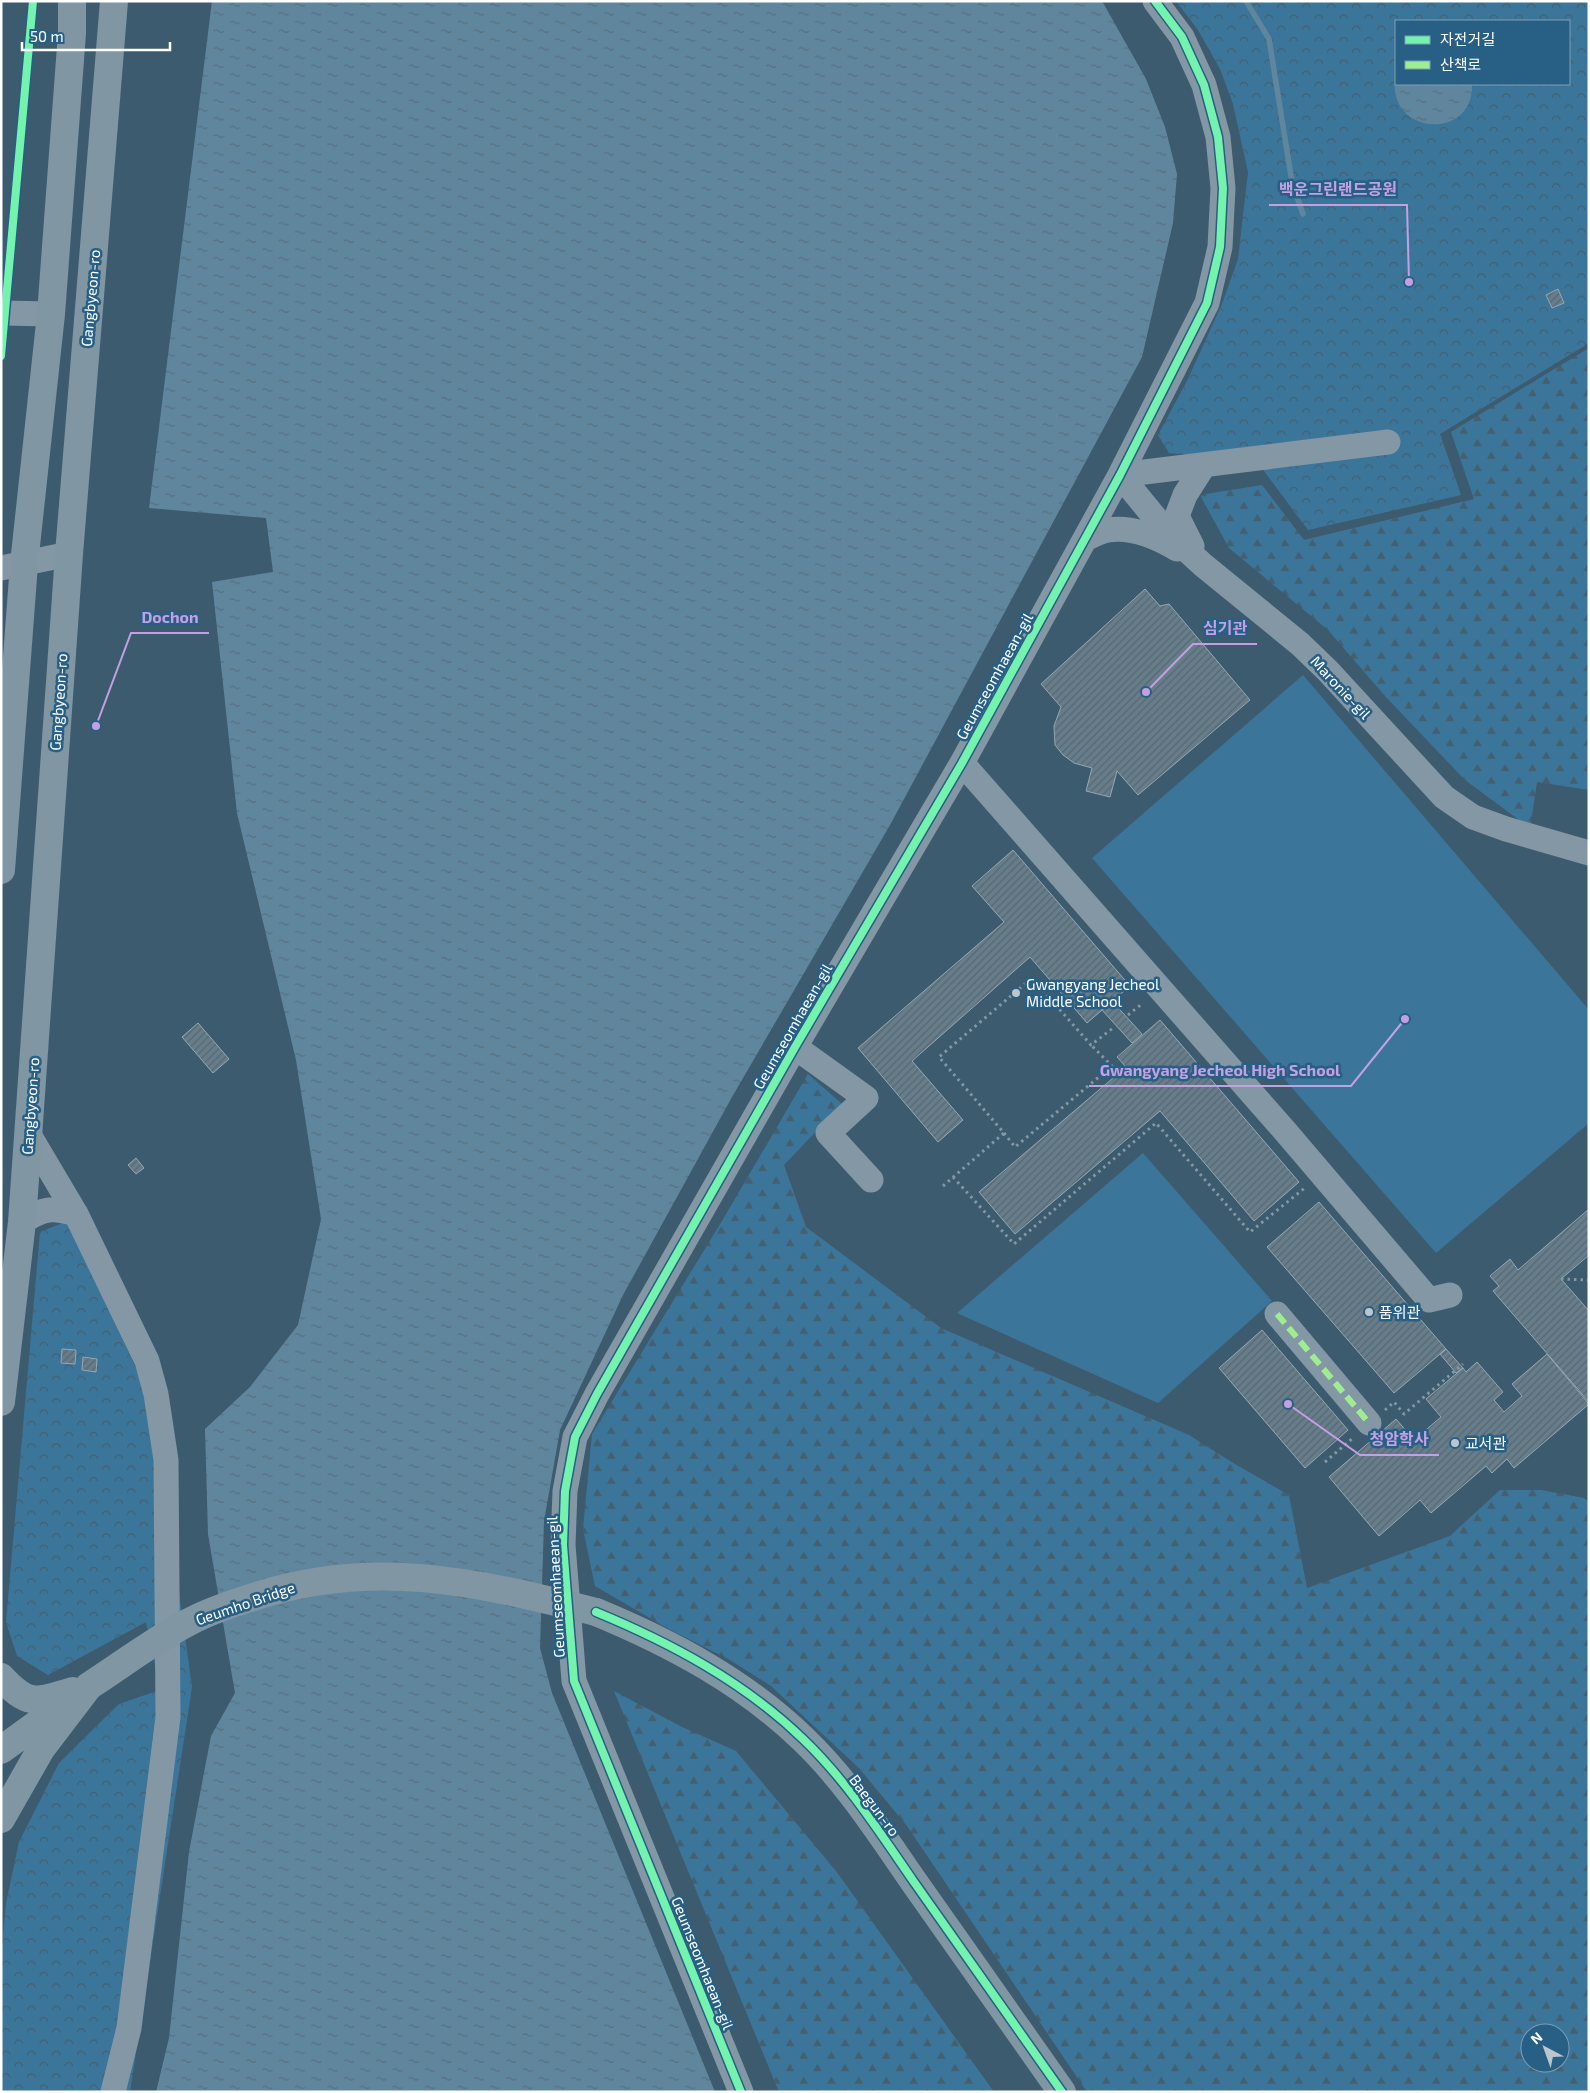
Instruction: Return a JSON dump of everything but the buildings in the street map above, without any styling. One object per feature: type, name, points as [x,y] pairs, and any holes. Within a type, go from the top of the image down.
[{"type":"main road","points":[[1,870],[13,566],[51,314],[72,33],[72,1]]},
{"type":"main road","name":"Gangbyeon-ro","points":[[1,1402],[22,1222],[69,554],[114,1]]},
{"type":"main road","name":"Geumho Bridge","points":[[89,1686],[190,1621],[291,1585],[325,1579],[374,1576],[460,1581],[514,1591],[596,1612]]},
{"type":"main road","name":"Baegun-ro","points":[[596,1612],[641,1630],[712,1670],[745,1692],[804,1740],[846,1787],[1062,2092]]},
{"type":"main road","points":[[1,1677],[18,1694],[38,1701],[89,1686]]},
{"type":"main road","points":[[1,1750],[89,1686]]},
{"type":"main road","points":[[1,1819],[36,1757],[89,1686]]},
{"type":"street","name":"Geumseomhaean-gil","points":[[741,2092],[574,1680],[563,1545],[565,1491],[575,1437],[597,1394],[795,1047],[962,762],[1120,475],[1207,303],[1220,248],[1223,188],[1218,137],[1204,85],[1182,37],[1155,1]]},
{"type":"street","points":[[4,312],[51,314]]},
{"type":"street","points":[[1120,475],[1388,442]]},
{"type":"street","points":[[1203,565],[1184,533],[1177,516],[1185,495],[1204,465]]},
{"type":"street","name":"Maronie-gil","points":[[1120,475],[1166,530],[1203,565],[1300,644],[1444,797],[1473,818],[1589,853]]},
{"type":"street","points":[[1085,539],[1108,530],[1153,535],[1203,565]]},
{"type":"street","points":[[13,566],[69,554]]},
{"type":"street","points":[[962,762],[1322,1174],[1429,1300],[1450,1295]]},
{"type":"street","points":[[795,1047],[866,1098],[828,1133],[871,1180]]},
{"type":"street","points":[[28,1133],[76,1214],[147,1361],[156,1394],[166,1460],[168,1717],[129,2028],[113,2092]]},
{"type":"street","points":[[22,1222],[40,1210],[56,1208],[76,1214]]},
{"type":"street","points":[[1277,1314],[1369,1424]]},
{"type":"path","points":[[1,356],[33,1]]},
{"type":"path","points":[[1032,978],[1112,1066],[1015,1147],[1004,1133],[939,1057],[1032,978]]},
{"type":"path","points":[[1092,1046],[1113,1028]]},
{"type":"path","points":[[953,1177],[1014,1244],[1156,1123],[1250,1232],[1322,1174]]},
{"type":"path","points":[[943,1186],[1004,1133]]},
{"type":"path","points":[[1561,1279],[1589,1280]]},
{"type":"path","points":[[1326,1462],[1394,1402],[1404,1414],[1463,1364]]},
{"type":"green space","points":[[1176,1],[1589,1],[1589,343],[1440,434],[1461,495],[1308,530],[1252,455],[1224,458],[1169,453],[1158,435],[1188,379],[1222,304],[1238,259],[1248,172],[1233,104],[1220,69],[1198,30]]},
{"type":"green space","points":[[1589,348],[1589,790],[1537,782],[1530,828],[1465,780],[1385,696],[1328,630],[1229,548],[1200,495],[1262,485],[1304,540],[1474,499],[1451,432]]},
{"type":"green space","points":[[1303,675],[1589,1010],[1589,1123],[1436,1253],[1092,858]]},
{"type":"green space","points":[[808,1074],[842,1104],[784,1165],[806,1227],[941,1328],[1189,1435],[1289,1495],[1307,1588],[1450,1536],[1500,1490],[1541,1490],[1584,1498],[1589,1502],[1589,2092],[1087,2092],[907,1826],[859,1768],[771,1686],[730,1660],[667,1628],[595,1586],[583,1529],[592,1434],[722,1221]]},
{"type":"green space","points":[[1143,1153],[1272,1301],[1158,1403],[957,1313]]},
{"type":"green space","points":[[68,1221],[145,1388],[162,1471],[192,1687],[130,2092],[1,2092],[1,1958],[6,1903],[19,1842],[59,1763],[119,1704],[160,1690],[146,1622],[48,1675],[17,1656],[6,1622],[40,1232]]},
{"type":"green space","points":[[614,1691],[682,1727],[736,1751],[836,1871],[994,2092],[779,2092]]},
{"type":"water","points":[[212,1],[1102,1],[1146,79],[1165,127],[1177,174],[1173,223],[1142,357],[890,825],[732,1097],[623,1295],[560,1430],[544,1521],[540,1648],[552,1693],[715,2092],[156,2092],[169,2038],[189,1852],[211,1736],[235,1693],[208,1534],[205,1429],[250,1387],[298,1325],[321,1219],[296,1060],[237,813],[212,582],[273,572],[266,518],[149,508]]},
{"type":"water","points":[[1396,85],[1472,85],[1469,103],[1459,116],[1445,123],[1430,124],[1415,120],[1403,110],[1396,94]]},
{"type":"waterway","points":[[1246,1],[1269,39],[1292,182],[1303,214]]},
{"type":"marked path","points":[[1277,1314],[1369,1423]]},
{"type":"cycle path","points":[[1,356],[33,1]]},
{"type":"cycle path","points":[[741,2092],[574,1681],[563,1545],[565,1491],[575,1437],[597,1394],[795,1047],[962,763],[1120,475],[1207,303],[1220,247],[1223,188],[1218,137],[1204,85],[1182,37],[1155,1]]},
{"type":"cycle path","points":[[596,1612],[652,1637],[706,1666],[731,1682],[780,1718],[819,1755],[862,1808],[1062,2092]]},
{"type":"place","name":"백운그린랜드공원","points":[[1409,282]]},
{"type":"place","name":"심기관","points":[[1146,692]]},
{"type":"place","name":"Dochon","points":[[96,726]]},
{"type":"place","name":"Gwangyang Jecheol Middle School","points":[[1016,993]]},
{"type":"place","name":"Gwangyang Jecheol High School","points":[[1405,1019]]},
{"type":"place","name":"품위관","points":[[1369,1312]]},
{"type":"place","name":"청암학사","points":[[1288,1404]]},
{"type":"place","name":"교서관","points":[[1455,1443]]}]
